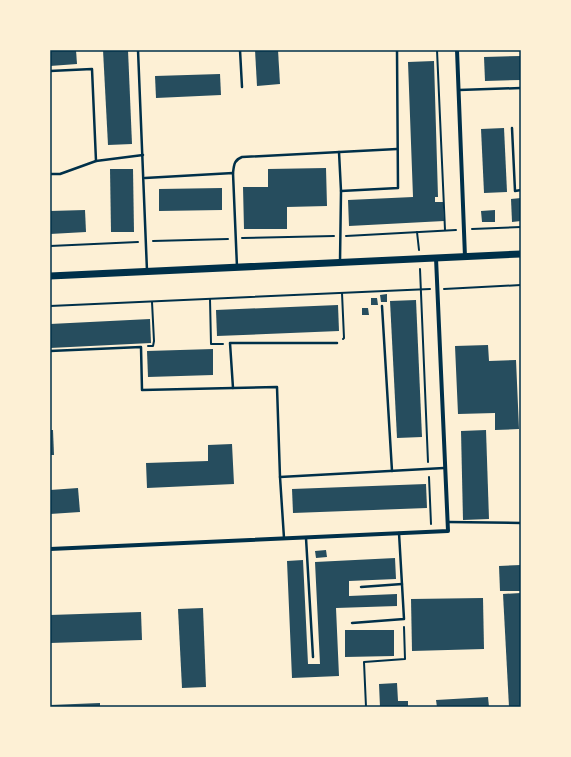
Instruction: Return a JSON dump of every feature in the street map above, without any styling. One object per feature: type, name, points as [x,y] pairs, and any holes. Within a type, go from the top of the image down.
[{"type":"main road","points":[[50,276],[521,254]]},
{"type":"street","points":[[457,50],[465,257]]},
{"type":"street","points":[[50,549],[448,531],[444,468],[436,258]]},
{"type":"lane","points":[[138,50],[147,242],[147,272]]},
{"type":"lane","points":[[240,50],[242,86]]},
{"type":"lane","points":[[341,191],[398,188],[397,50]]},
{"type":"lane","points":[[50,71],[92,69],[96,161]]},
{"type":"lane","points":[[459,90],[521,88]]},
{"type":"lane","points":[[512,128],[515,191],[521,190]]},
{"type":"lane","points":[[237,268],[233,173],[234,164],[237,159],[242,157],[397,149]]},
{"type":"lane","points":[[339,152],[341,191],[340,263]]},
{"type":"lane","points":[[50,174],[60,174],[96,161],[143,155]]},
{"type":"lane","points":[[144,178],[233,173]]},
{"type":"lane","points":[[382,306],[392,471]]},
{"type":"lane","points":[[233,388],[230,343],[337,343]]},
{"type":"lane","points":[[50,351],[141,347],[142,390],[277,387],[284,539]]},
{"type":"lane","points":[[280,477],[444,468]]},
{"type":"lane","points":[[447,522],[521,523]]},
{"type":"lane","points":[[352,623],[404,619],[399,533]]},
{"type":"lane","points":[[306,538],[313,657]]},
{"type":"lane","points":[[361,587],[402,584]]},
{"type":"path","points":[[437,50],[445,230]]},
{"type":"path","points":[[50,246],[235,238],[340,236],[521,227]]},
{"type":"path","points":[[418,232],[431,531]]},
{"type":"path","points":[[50,306],[521,285]]},
{"type":"path","points":[[337,343],[344,338],[342,293]]},
{"type":"path","points":[[210,299],[211,344],[230,343]]},
{"type":"path","points":[[141,347],[153,346],[152,301]]},
{"type":"path","points":[[366,707],[364,662],[405,660],[404,619]]},
{"type":"building","points":[[50,50],[76,50],[77,64],[50,66]]},
{"type":"building","points":[[103,50],[128,50],[132,144],[108,145]]},
{"type":"building","points":[[255,50],[278,50],[280,84],[257,86]]},
{"type":"building","points":[[521,56],[521,80],[485,81],[484,57]]},
{"type":"building","points":[[434,61],[438,197],[435,197],[435,202],[443,202],[444,221],[349,226],[348,200],[413,197],[408,62]]},
{"type":"building","points":[[220,74],[221,95],[156,98],[155,76]]},
{"type":"building","points":[[504,128],[507,192],[484,193],[481,129]]},
{"type":"building","points":[[326,168],[327,206],[287,207],[287,229],[244,229],[243,187],[268,187],[268,169]]},
{"type":"building","points":[[110,169],[133,169],[134,232],[111,232]]},
{"type":"building","points":[[222,188],[222,210],[159,211],[159,189]]},
{"type":"building","points":[[521,198],[521,221],[512,222],[511,199]]},
{"type":"building","points":[[85,210],[86,232],[50,234],[50,211]]},
{"type":"building","points":[[495,210],[495,222],[482,222],[481,211]]},
{"type":"building","points":[[387,294],[387,302],[381,302],[380,295]]},
{"type":"building","points":[[371,298],[377,298],[378,305],[371,305]]},
{"type":"building","points":[[416,300],[422,437],[397,438],[390,301]]},
{"type":"building","points":[[338,305],[339,331],[217,336],[216,310]]},
{"type":"building","points":[[362,308],[368,308],[369,315],[362,315]]},
{"type":"building","points":[[150,319],[151,343],[50,348],[50,324]]},
{"type":"building","points":[[488,345],[489,361],[516,360],[519,429],[495,430],[495,413],[458,414],[455,346]]},
{"type":"building","points":[[213,349],[213,375],[148,377],[147,351]]},
{"type":"building","points":[[50,430],[53,430],[54,455],[50,455]]},
{"type":"building","points":[[486,430],[489,519],[463,520],[461,431]]},
{"type":"building","points":[[232,444],[234,484],[147,488],[146,463],[208,461],[208,445]]},
{"type":"building","points":[[426,484],[427,508],[293,513],[292,489]]},
{"type":"building","points":[[78,488],[80,512],[50,514],[50,490]]},
{"type":"building","points":[[326,550],[327,557],[316,558],[315,551]]},
{"type":"building","points":[[395,558],[396,579],[349,581],[349,596],[397,594],[397,606],[336,608],[339,676],[292,678],[287,561],[303,560],[308,664],[320,664],[315,562]]},
{"type":"building","points":[[521,565],[521,591],[500,591],[499,566]]},
{"type":"building","points":[[521,593],[521,707],[509,707],[503,594]]},
{"type":"building","points":[[483,598],[484,649],[412,651],[411,599]]},
{"type":"building","points":[[203,608],[206,687],[182,688],[178,609]]},
{"type":"building","points":[[141,612],[142,640],[50,643],[50,615]]},
{"type":"building","points":[[345,630],[394,630],[394,656],[345,657]]},
{"type":"building","points":[[397,683],[398,701],[408,701],[408,707],[380,707],[379,684]]},
{"type":"building","points":[[488,697],[489,707],[437,707],[436,700]]},
{"type":"building","points":[[100,703],[100,707],[50,707],[50,705]]}]
